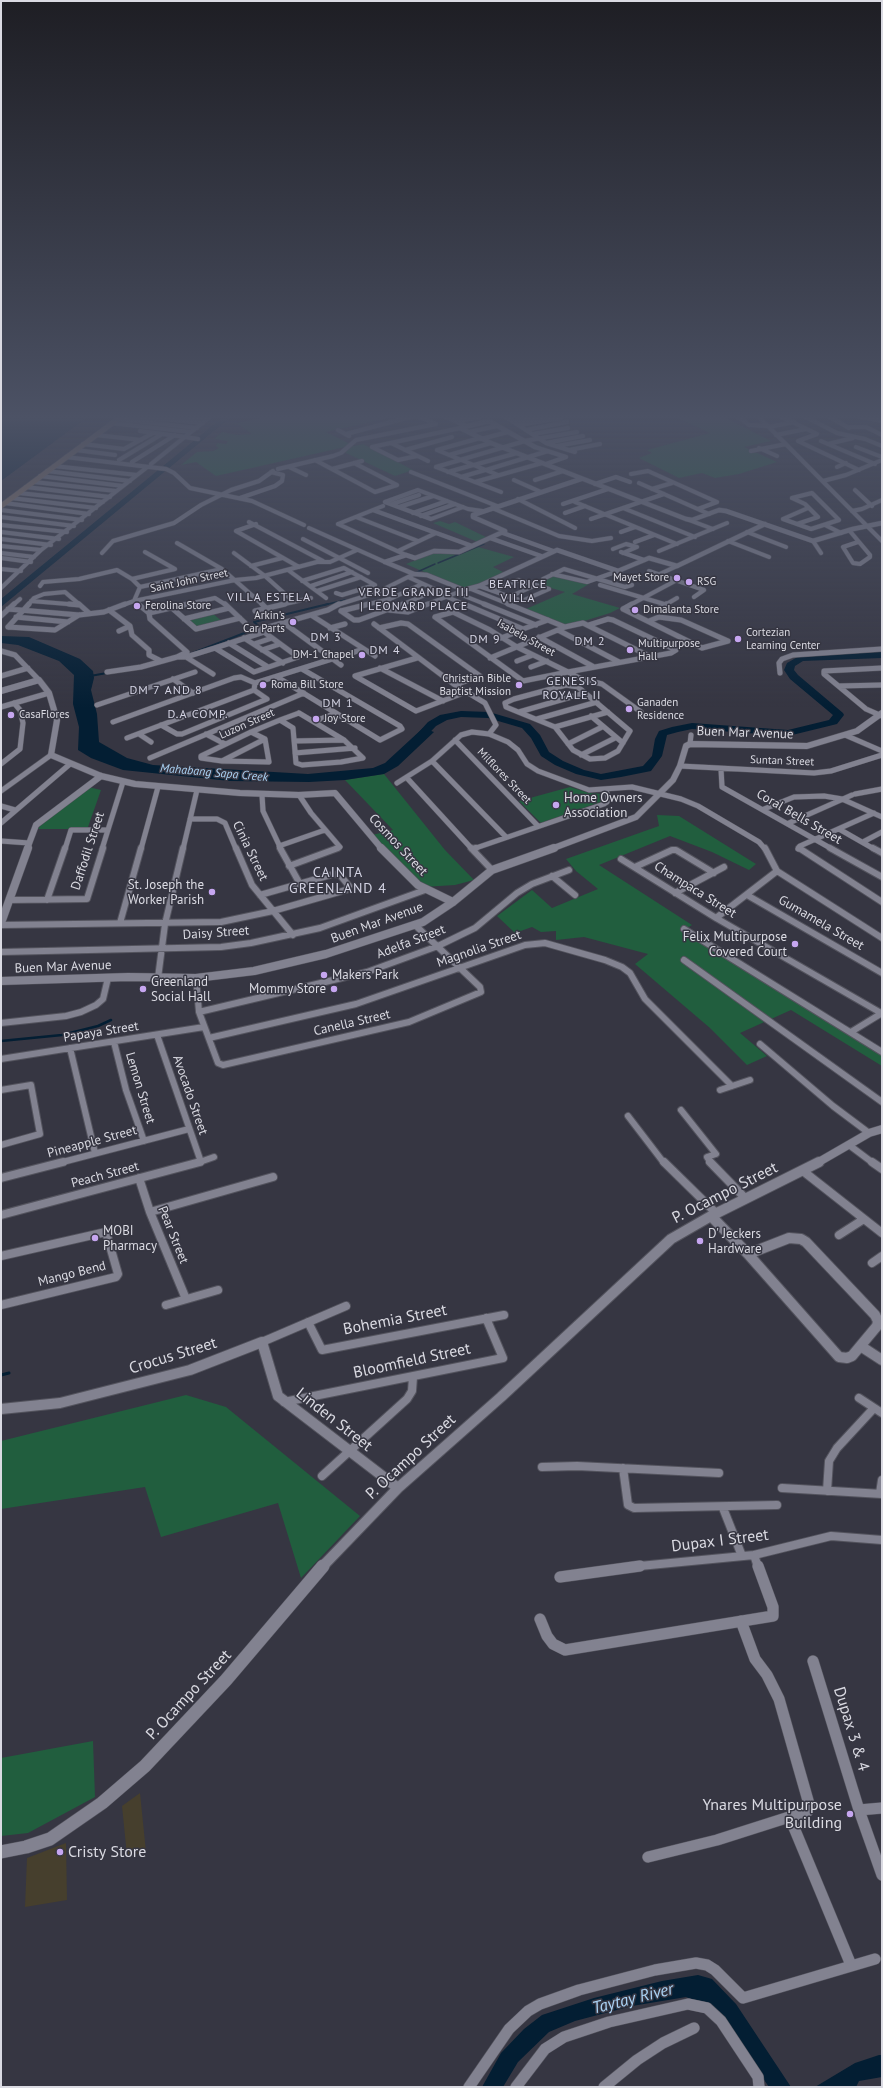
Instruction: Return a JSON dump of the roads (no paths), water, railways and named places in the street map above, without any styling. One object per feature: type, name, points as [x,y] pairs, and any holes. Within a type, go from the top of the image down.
[{"type":"street","points":[[29,513],[82,520]]},
{"type":"street","points":[[84,513],[89,514]]},
{"type":"street","points":[[102,553],[113,541],[174,523],[189,513]]},
{"type":"street","points":[[281,513],[304,525]]},
{"type":"street","points":[[365,513],[338,524],[415,558],[434,551],[456,553],[503,533],[618,571]]},
{"type":"street","points":[[382,513],[472,546]]},
{"type":"street","points":[[414,513],[431,519],[446,513]]},
{"type":"street","points":[[421,516],[428,513]]},
{"type":"street","points":[[478,513],[472,517],[505,531],[503,533]]},
{"type":"street","points":[[508,513],[559,536],[592,541],[611,538]]},
{"type":"street","points":[[549,513],[575,528]]},
{"type":"street","points":[[602,513],[677,544]]},
{"type":"street","points":[[591,519],[609,513]]},
{"type":"street","points":[[637,513],[696,537]]},
{"type":"street","points":[[672,513],[713,529]]},
{"type":"street","points":[[733,513],[813,540],[882,523]]},
{"type":"street","points":[[796,513],[783,519],[810,529],[825,526],[838,521],[831,513]]},
{"type":"street","points":[[797,524],[818,517],[814,513]]},
{"type":"street","points":[[854,513],[882,541]]},
{"type":"street","points":[[4,583],[21,571],[42,550],[59,539],[89,514]]},
{"type":"street","points":[[689,520],[709,514]]},
{"type":"street","points":[[1,517],[74,526]]},
{"type":"street","points":[[356,517],[418,541]]},
{"type":"street","points":[[249,522],[256,524],[336,566]]},
{"type":"street","points":[[659,551],[727,523]]},
{"type":"street","points":[[1,524],[67,532]]},
{"type":"street","points":[[256,524],[236,531],[299,567]]},
{"type":"street","points":[[647,580],[765,524]]},
{"type":"street","points":[[825,526],[841,533]]},
{"type":"street","points":[[621,532],[635,527]]},
{"type":"street","points":[[309,528],[414,574],[427,575],[464,590]]},
{"type":"street","points":[[849,530],[870,555],[870,557],[860,564],[853,563],[843,547],[858,542]]},
{"type":"street","points":[[1,532],[59,539]]},
{"type":"street","points":[[747,532],[786,547]]},
{"type":"street","points":[[398,551],[436,533]]},
{"type":"street","points":[[635,542],[654,535]]},
{"type":"street","points":[[490,538],[541,556]]},
{"type":"street","points":[[1,539],[50,545]]},
{"type":"street","points":[[303,539],[368,573]]},
{"type":"street","points":[[813,540],[821,553]]},
{"type":"street","points":[[728,541],[770,557]]},
{"type":"street","points":[[177,543],[222,569],[266,608]]},
{"type":"street","points":[[1,546],[42,550]]},
{"type":"street","points":[[330,562],[340,559],[341,556],[357,550]]},
{"type":"street","points":[[378,602],[389,610],[408,612],[464,590],[479,586],[553,550]]},
{"type":"street","points":[[132,579],[175,570],[145,552]]},
{"type":"street","points":[[623,552],[677,566]]},
{"type":"street","points":[[1,553],[34,557]]},
{"type":"street","points":[[234,553],[266,576],[294,602]]},
{"type":"street","points":[[385,562],[406,555]]},
{"type":"street","points":[[1,558],[31,562]]},
{"type":"street","points":[[251,566],[282,558]]},
{"type":"street","points":[[552,574],[586,582],[646,559]]},
{"type":"street","name":"Saint John Street","points":[[79,615],[109,610],[134,601],[235,580],[266,576],[324,561]]},
{"type":"street","points":[[302,581],[343,568],[375,585],[363,590],[342,595],[336,593]]},
{"type":"street","points":[[1,569],[21,571]]},
{"type":"street","points":[[213,674],[186,655],[150,619],[149,614],[134,601],[134,598],[140,587],[222,569]]},
{"type":"street","points":[[543,579],[564,569],[599,578],[625,587],[632,585]]},
{"type":"street","points":[[40,586],[44,582],[79,579],[116,570],[132,579],[140,587]]},
{"type":"street","points":[[288,570],[326,598]]},
{"type":"street","points":[[649,571],[704,590],[694,596]]},
{"type":"street","points":[[311,586],[352,572]]},
{"type":"street","points":[[255,635],[252,632],[328,610],[343,602],[378,592],[414,574]]},
{"type":"street","points":[[317,591],[361,577]]},
{"type":"street","points":[[408,577],[523,629],[548,620]]},
{"type":"street","points":[[479,586],[492,591],[509,597],[522,601],[549,589],[518,580],[492,591]]},
{"type":"street","points":[[349,581],[363,590]]},
{"type":"street","points":[[649,621],[659,617],[681,620],[728,641],[702,648],[623,609],[675,581]]},
{"type":"street","points":[[422,584],[397,596],[341,611],[356,621],[389,610],[437,590]]},
{"type":"street","points":[[336,585],[351,593]]},
{"type":"street","points":[[509,597],[536,585]]},
{"type":"street","points":[[600,585],[664,604]]},
{"type":"street","points":[[471,589],[565,627]]},
{"type":"street","points":[[79,615],[55,630],[8,627],[31,602],[38,596],[44,594],[65,592],[92,613]]},
{"type":"street","points":[[457,593],[536,625]]},
{"type":"street","points":[[44,594],[55,604]]},
{"type":"street","points":[[149,614],[215,598],[219,599],[246,623]]},
{"type":"street","points":[[255,611],[311,598]]},
{"type":"street","points":[[658,609],[664,604],[677,598]]},
{"type":"street","points":[[1,616],[20,599]]},
{"type":"street","points":[[31,602],[80,605]]},
{"type":"street","points":[[172,608],[195,628],[240,618]]},
{"type":"street","points":[[184,619],[229,608]]},
{"type":"street","points":[[8,609],[79,615]]},
{"type":"street","points":[[485,613],[497,609]]},
{"type":"street","points":[[109,610],[130,626],[132,634],[149,650],[149,655],[161,661]]},
{"type":"street","name":"Isabela Street","points":[[490,658],[435,618],[453,612],[490,630],[517,647],[579,678],[602,684],[641,712]]},
{"type":"street","points":[[311,615],[375,656]]},
{"type":"street","points":[[16,618],[68,622]]},
{"type":"street","points":[[490,658],[522,681],[649,656],[672,653],[676,650],[613,620],[608,619],[589,625]]},
{"type":"street","points":[[284,623],[341,665]]},
{"type":"street","points":[[379,628],[401,623],[408,624],[480,676],[455,685]]},
{"type":"street","points":[[490,658],[565,627],[583,623],[649,656]]},
{"type":"street","points":[[330,628],[345,624]]},
{"type":"street","points":[[374,624],[455,685],[485,703],[496,725],[489,734]]},
{"type":"street","points":[[119,631],[130,626]]},
{"type":"street","points":[[558,630],[619,662]]},
{"type":"street","points":[[107,672],[215,648],[264,632],[298,657],[283,663],[253,671],[215,648]]},
{"type":"street","points":[[501,638],[517,632]]},
{"type":"street","points":[[539,637],[594,667]]},
{"type":"street","points":[[244,638],[283,663]]},
{"type":"street","points":[[254,644],[272,638]]},
{"type":"street","points":[[229,643],[268,667]]},
{"type":"street","points":[[262,650],[280,644]]},
{"type":"street","points":[[113,722],[234,678],[241,677],[255,684],[364,649]]},
{"type":"street","points":[[780,673],[779,663],[782,659],[793,655],[882,649]]},
{"type":"street","points":[[1,651],[15,655],[39,680],[49,693],[57,720],[51,755],[1,791]]},
{"type":"street","points":[[517,661],[533,655]]},
{"type":"street","points":[[418,658],[355,676],[414,710],[420,710],[466,692]]},
{"type":"street","points":[[531,667],[547,661]]},
{"type":"street","points":[[1,676],[28,668]]},
{"type":"street","points":[[380,668],[443,701]]},
{"type":"street","points":[[881,714],[866,709],[824,674],[824,672],[882,668]]},
{"type":"street","points":[[1,669],[10,673]]},
{"type":"street","points":[[277,677],[377,739],[383,740],[402,729],[400,726],[302,669]]},
{"type":"street","points":[[97,704],[195,672]]},
{"type":"street","points":[[574,685],[597,702],[630,731],[623,743],[622,748],[618,751],[605,758],[590,759],[581,755],[568,744],[555,727],[506,707],[506,703],[551,689],[574,685],[579,678]]},
{"type":"street","points":[[173,679],[193,693]]},
{"type":"street","points":[[1,691],[39,680]]},
{"type":"street","points":[[254,690],[255,684]]},
{"type":"street","points":[[839,686],[882,685]]},
{"type":"street","points":[[161,725],[177,734],[182,734],[267,699],[254,690]]},
{"type":"street","points":[[127,738],[254,690]]},
{"type":"street","points":[[1,707],[49,693]]},
{"type":"street","points":[[150,758],[304,693]]},
{"type":"street","points":[[519,712],[585,693]]},
{"type":"street","points":[[537,719],[597,702]]},
{"type":"street","points":[[1,764],[20,749],[23,723],[20,710],[14,703]]},
{"type":"street","points":[[555,727],[608,712]]},
{"type":"street","name":"Luzon Street","points":[[222,761],[205,759],[201,756],[251,732],[301,713],[315,721]]},
{"type":"street","points":[[315,721],[336,713]]},
{"type":"street","name":"Buen Mar Avenue","points":[[1,981],[108,978],[196,978],[254,971],[326,954],[415,925],[428,919],[453,902],[492,870],[626,822],[636,817],[672,780],[680,766],[686,746],[690,744],[797,747],[845,735],[867,725],[881,714]]},
{"type":"street","points":[[590,716],[623,743]]},
{"type":"street","points":[[280,720],[293,728],[296,763],[302,765],[341,762],[363,758],[355,748],[315,721]]},
{"type":"street","points":[[568,744],[602,727]]},
{"type":"street","points":[[251,732],[265,739]]},
{"type":"street","points":[[397,783],[432,761],[455,740],[466,733],[478,732],[489,734],[508,742],[518,750],[527,764],[538,771],[578,787],[589,790],[632,788],[660,794],[698,806],[764,846],[777,871],[882,938]]},
{"type":"street","points":[[139,734],[151,742]]},
{"type":"street","points":[[206,734],[225,744]]},
{"type":"street","points":[[690,734],[690,744]]},
{"type":"street","points":[[845,735],[882,751]]},
{"type":"street","points":[[581,755],[615,738]]},
{"type":"street","points":[[222,761],[265,739]]},
{"type":"street","points":[[222,761],[266,763],[270,761],[265,739]]},
{"type":"street","points":[[294,741],[344,740]]},
{"type":"street","name":"Milflores Street","points":[[455,740],[538,826]]},
{"type":"street","points":[[295,753],[355,748]]},
{"type":"street","points":[[51,755],[100,776],[123,782],[158,787],[262,795],[300,795],[310,813],[340,847],[289,866]]},
{"type":"street","name":"Suntan Street","points":[[680,766],[814,773],[831,771],[882,756]]},
{"type":"street","points":[[432,761],[506,837]]},
{"type":"street","points":[[1,823],[70,764]]},
{"type":"street","name":"Coral Bells Street","points":[[721,768],[721,787],[764,809],[882,877]]},
{"type":"street","points":[[100,776],[38,822],[34,828],[1,924],[165,924],[242,920],[349,888],[349,886],[337,874],[260,895]]},
{"type":"street","points":[[407,778],[492,870]]},
{"type":"street","name":"Daffodil Street","points":[[9,900],[82,900],[87,898],[123,782]]},
{"type":"street","points":[[120,923],[158,787]]},
{"type":"street","points":[[789,823],[853,794],[882,789]]},
{"type":"street","points":[[158,978],[165,924],[197,790]]},
{"type":"street","points":[[472,849],[604,804],[607,802],[608,797],[606,790]]},
{"type":"street","points":[[874,790],[882,794]]},
{"type":"street","name":"Cosmos Street","points":[[300,795],[335,793],[379,846],[425,890],[453,902]]},
{"type":"street","points":[[262,795],[263,811],[289,866],[300,884]]},
{"type":"street","points":[[764,809],[800,797],[824,796],[841,799],[882,817]]},
{"type":"street","points":[[1,806],[15,810]]},
{"type":"street","points":[[874,813],[800,846],[798,849],[882,902]]},
{"type":"street","name":"Cinia Street","points":[[190,819],[217,819],[225,823],[252,885],[293,935]]},
{"type":"street","points":[[839,829],[882,852]]},
{"type":"street","points":[[47,900],[72,830],[108,830]]},
{"type":"street","points":[[279,846],[325,830]]},
{"type":"street","points":[[863,842],[882,832]]},
{"type":"street","points":[[1,841],[29,843]]},
{"type":"street","points":[[635,867],[668,851],[676,850],[714,873]]},
{"type":"street","name":"Champaca Street","points":[[622,859],[716,918],[882,1013]]},
{"type":"street","points":[[675,893],[724,867]]},
{"type":"street","name":"Adelfa Street","points":[[199,1012],[306,988],[367,972],[438,946],[474,928],[517,893],[532,884],[569,870]]},
{"type":"street","points":[[716,918],[777,871]]},
{"type":"street","points":[[552,876],[575,895]]},
{"type":"street","name":"Daisy Street","points":[[1,952],[221,947],[293,935],[320,928],[425,890]]},
{"type":"street","name":"Gumamela Street","points":[[747,894],[882,973]]},
{"type":"street","points":[[415,925],[460,968]]},
{"type":"street","points":[[684,930],[882,1052]]},
{"type":"street","name":"Magnolia Street","points":[[209,1038],[329,1012],[385,995],[525,945],[545,943],[614,963],[630,973],[645,999],[683,1034],[732,1086]]},
{"type":"street","points":[[684,960],[882,1102]]},
{"type":"street","name":"Canella Street","points":[[209,1038],[218,1063],[223,1065],[409,1022],[479,994],[482,991],[460,968]]},
{"type":"street","points":[[1,1023],[66,1016],[81,1012],[96,1005],[103,999],[108,978]]},
{"type":"street","points":[[196,978],[199,1012],[209,1038]]},
{"type":"street","points":[[851,1032],[882,1013]]},
{"type":"street","name":"Papaya Street","points":[[1,1059],[204,1027]]},
{"type":"street","name":"Avocado Street","points":[[157,1035],[201,1162]]},
{"type":"street","name":"Lemon Street","points":[[114,1042],[126,1090],[144,1141]]},
{"type":"street","points":[[760,1044],[833,1106],[869,1133]]},
{"type":"street","points":[[70,1048],[95,1153]]},
{"type":"street","points":[[720,1090],[750,1080]]},
{"type":"street","points":[[1,1090],[32,1085],[40,1134],[1,1145]]},
{"type":"street","points":[[681,1110],[716,1154],[706,1157],[707,1159],[746,1199]]},
{"type":"street","points":[[628,1116],[666,1166],[713,1215],[839,1356],[847,1358],[852,1356],[862,1347],[877,1326],[878,1321],[806,1242],[800,1238],[789,1238],[748,1254]]},
{"type":"street","name":"P. Ocampo Street","points":[[1,1852],[26,1847],[50,1839],[76,1824],[102,1804],[145,1766],[226,1680],[328,1560],[398,1488],[501,1397],[670,1239],[713,1215],[803,1172],[869,1133],[882,1129]]},
{"type":"street","name":"Pineapple Street","points":[[1,1178],[189,1130]]},
{"type":"street","points":[[849,1145],[882,1169]]},
{"type":"street","name":"Peach Street","points":[[1,1215],[201,1162],[214,1157]]},
{"type":"street","points":[[803,1172],[882,1233]]},
{"type":"street","name":"Pear Street","points":[[139,1178],[150,1212],[186,1299]]},
{"type":"street","points":[[150,1212],[273,1178]]},
{"type":"street","points":[[839,1235],[864,1219]]},
{"type":"street","name":"Mango Bend","points":[[1,1256],[106,1232],[118,1274],[116,1277],[1,1305]]},
{"type":"street","points":[[872,1263],[882,1256]]},
{"type":"street","points":[[166,1305],[218,1290]]},
{"type":"street","name":"Crocus Street","points":[[1,1409],[60,1403],[190,1370],[262,1342],[346,1306]]},
{"type":"street","name":"Bohemia Street","points":[[308,1322],[322,1350],[504,1315]]},
{"type":"street","name":"Bloomfield Street","points":[[284,1402],[503,1358],[486,1318]]},
{"type":"street","name":"Linden Street","points":[[262,1342],[278,1396],[398,1488]]},
{"type":"street","points":[[862,1347],[882,1360]]},
{"type":"street","points":[[322,1476],[407,1399],[412,1390],[413,1377]]},
{"type":"street","points":[[859,1398],[882,1413]]},
{"type":"street","points":[[827,1491],[829,1461],[837,1448],[874,1408]]},
{"type":"street","points":[[542,1467],[623,1468],[719,1473]]},
{"type":"street","points":[[623,1468],[628,1505],[634,1508],[723,1508],[777,1505]]},
{"type":"street","points":[[782,1488],[881,1494],[882,1480]]},
{"type":"street","points":[[723,1508],[742,1556]]},
{"type":"street","name":"Dupax I Street","points":[[560,1577],[602,1570],[754,1555],[831,1536],[848,1536],[882,1540]]},
{"type":"street","points":[[540,1619],[547,1636],[554,1644],[565,1650],[773,1616],[773,1607],[754,1555]]},
{"type":"street","points":[[648,1857],[717,1840],[790,1818],[808,1811],[809,1804],[779,1699],[767,1675],[755,1659],[742,1622]]},
{"type":"street","name":"Dupax 3 & 4","points":[[813,1661],[859,1810],[882,1875]]},
{"type":"street","points":[[859,1810],[882,1808]]},
{"type":"street","points":[[790,1818],[851,1965]]},
{"type":"street","points":[[469,2087],[493,2050],[509,2029],[528,2011],[540,2004],[579,1990],[655,1970],[696,1963],[707,1965],[715,1970],[743,1998],[875,1959]]},
{"type":"street","points":[[516,2087],[545,2049],[564,2037],[609,2022],[688,2004],[707,2008],[721,2021],[758,2077],[759,2087]]},
{"type":"street","points":[[604,2087],[650,2051],[694,2028]]},
{"type":"water","points":[[1,636],[29,637],[80,659],[93,671],[94,678],[91,690],[97,714],[99,742],[127,758],[153,765],[308,774],[373,768],[385,763],[423,728],[434,732],[398,766],[384,774],[345,780],[309,782],[230,781],[123,770],[91,758],[78,750],[79,727],[73,704],[74,675],[59,661],[18,645],[1,643]]},
{"type":"water","name":"Taytay River","points":[[698,1975],[712,1979],[736,2004],[791,2087],[769,2087],[714,2008],[686,1997],[632,2006],[575,2021],[549,2032],[518,2062],[503,2087],[482,2087],[501,2053],[524,2029],[542,2015],[594,1998],[662,1981]]},
{"type":"water","points":[[882,2055],[882,2077],[859,2081],[856,2087],[815,2087],[855,2063]]},
{"type":"waterway","points":[[1,604],[110,513]]},
{"type":"waterway","points":[[438,563],[484,544]]},
{"type":"waterway","points":[[415,573],[435,564]]},
{"type":"waterway","points":[[324,605],[345,600]]},
{"type":"waterway","points":[[190,654],[260,627],[254,622],[328,604]]},
{"type":"waterway","name":"Mahabang Sapa Creek","points":[[414,743],[432,724],[444,717],[461,714],[489,715],[526,726],[536,737],[545,754],[559,763],[580,772],[601,777],[621,774],[647,769],[657,756],[660,739],[663,733],[676,729],[692,726],[788,733],[833,722],[839,715],[794,677],[789,670],[790,665],[801,658],[882,655]]},
{"type":"waterway","points":[[90,676],[107,673]]},
{"type":"waterway","points":[[1,1041],[62,1035],[98,1026],[111,1020]]},
{"type":"waterway","points":[[1,1375],[9,1373]]},
{"type":"place","name":"Mayet Store","points":[[677,578]]},
{"type":"place","name":"RSG","points":[[689,582]]},
{"type":"place","name":"Ferolina Store","points":[[137,606]]},
{"type":"place","name":"Dimalanta Store","points":[[635,610]]},
{"type":"place","name":"Arkin's Car Parts","points":[[293,622]]},
{"type":"place","name":"Cortezian Learning Center","points":[[738,639]]},
{"type":"place","name":"Multipurpose Hall","points":[[630,650]]},
{"type":"place","name":"DM-1 Chapel","points":[[362,655]]},
{"type":"place","name":"Roma Bill Store","points":[[263,685]]},
{"type":"place","name":"Christian Bible Baptist Mission","points":[[519,685]]},
{"type":"place","name":"Ganaden Residence","points":[[629,709]]},
{"type":"place","name":"CasaFlores","points":[[11,715]]},
{"type":"place","name":"Joy Store","points":[[316,719]]},
{"type":"place","name":"Home Owners Association","points":[[556,805]]},
{"type":"place","name":"St. Joseph the Worker Parish","points":[[212,892]]},
{"type":"place","name":"Felix Multipurpose Covered Court","points":[[795,944]]},
{"type":"place","name":"Makers Park","points":[[324,975]]},
{"type":"place","name":"Greenland Social Hall","points":[[143,989]]},
{"type":"place","name":"Mommy Store","points":[[334,989]]},
{"type":"place","name":"MOBI Pharmacy","points":[[95,1238]]},
{"type":"place","name":"D' Jeckers Hardware","points":[[700,1241]]},
{"type":"place","name":"Ynares Multipurpose Building","points":[[850,1814]]},
{"type":"place","name":"Cristy Store","points":[[60,1852]]},
{"type":"district","name":"BEATRICE VILLA","points":[[518,592]]},
{"type":"district","name":"VILLA ESTELA","points":[[269,598]]},
{"type":"district","name":"VERDE GRANDE III | LEONARD PLACE","points":[[414,600]]},
{"type":"district","name":"DM 3","points":[[326,638]]},
{"type":"district","name":"DM 9","points":[[485,640]]},
{"type":"district","name":"DM 2","points":[[590,642]]},
{"type":"district","name":"DM 4","points":[[385,651]]},
{"type":"district","name":"GENESIS ROYALE II","points":[[572,689]]},
{"type":"district","name":"DM 7 AND 8","points":[[166,691]]},
{"type":"district","name":"DM 1","points":[[338,704]]},
{"type":"district","name":"D.A COMP.","points":[[198,715]]},
{"type":"district","name":"CAINTA GREENLAND 4","points":[[338,882]]}]
